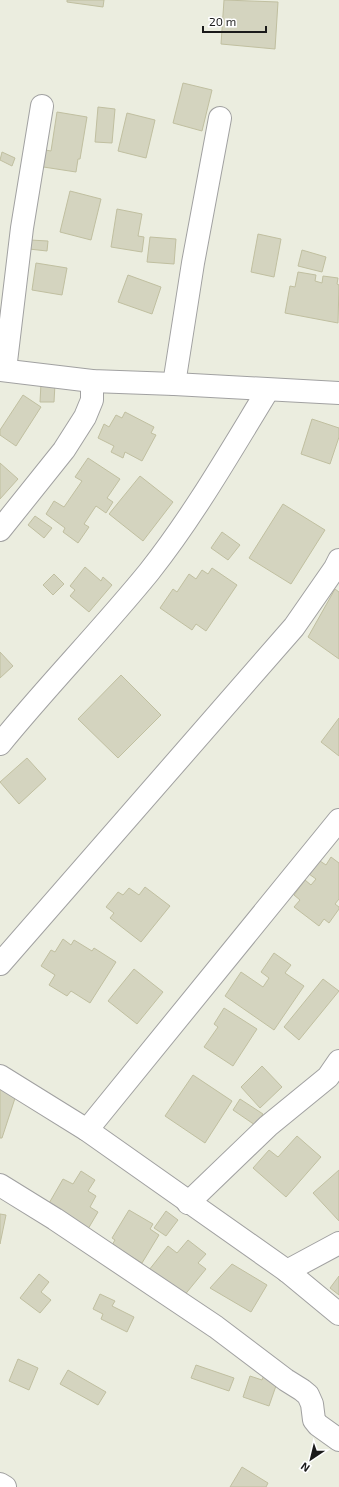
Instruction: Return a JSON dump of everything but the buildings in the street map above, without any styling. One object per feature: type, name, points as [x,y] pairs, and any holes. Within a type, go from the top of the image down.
[{"type":"street","points":[[42,106],[22,228],[3,370],[92,381],[268,390],[338,391]]},
{"type":"street","points":[[174,384],[193,263],[220,118]]},
{"type":"street","points":[[0,530],[64,450],[85,417],[92,400],[92,381]]},
{"type":"street","points":[[0,744],[28,709],[149,572],[200,501],[268,390]]},
{"type":"street","points":[[0,964],[294,627],[339,560]]},
{"type":"street","points":[[87,1130],[339,820]]},
{"type":"street","points":[[188,1203],[268,1126],[328,1077],[339,1061]]},
{"type":"street","points":[[0,1076],[87,1130],[287,1272],[339,1314]]},
{"type":"street","points":[[0,1186],[54,1219],[216,1327],[286,1380],[302,1390],[308,1395],[312,1404],[314,1420],[318,1425],[339,1440]]},
{"type":"street","points":[[287,1272],[339,1243]]},
{"type":"street","points":[[0,1484],[5,1487]]}]
